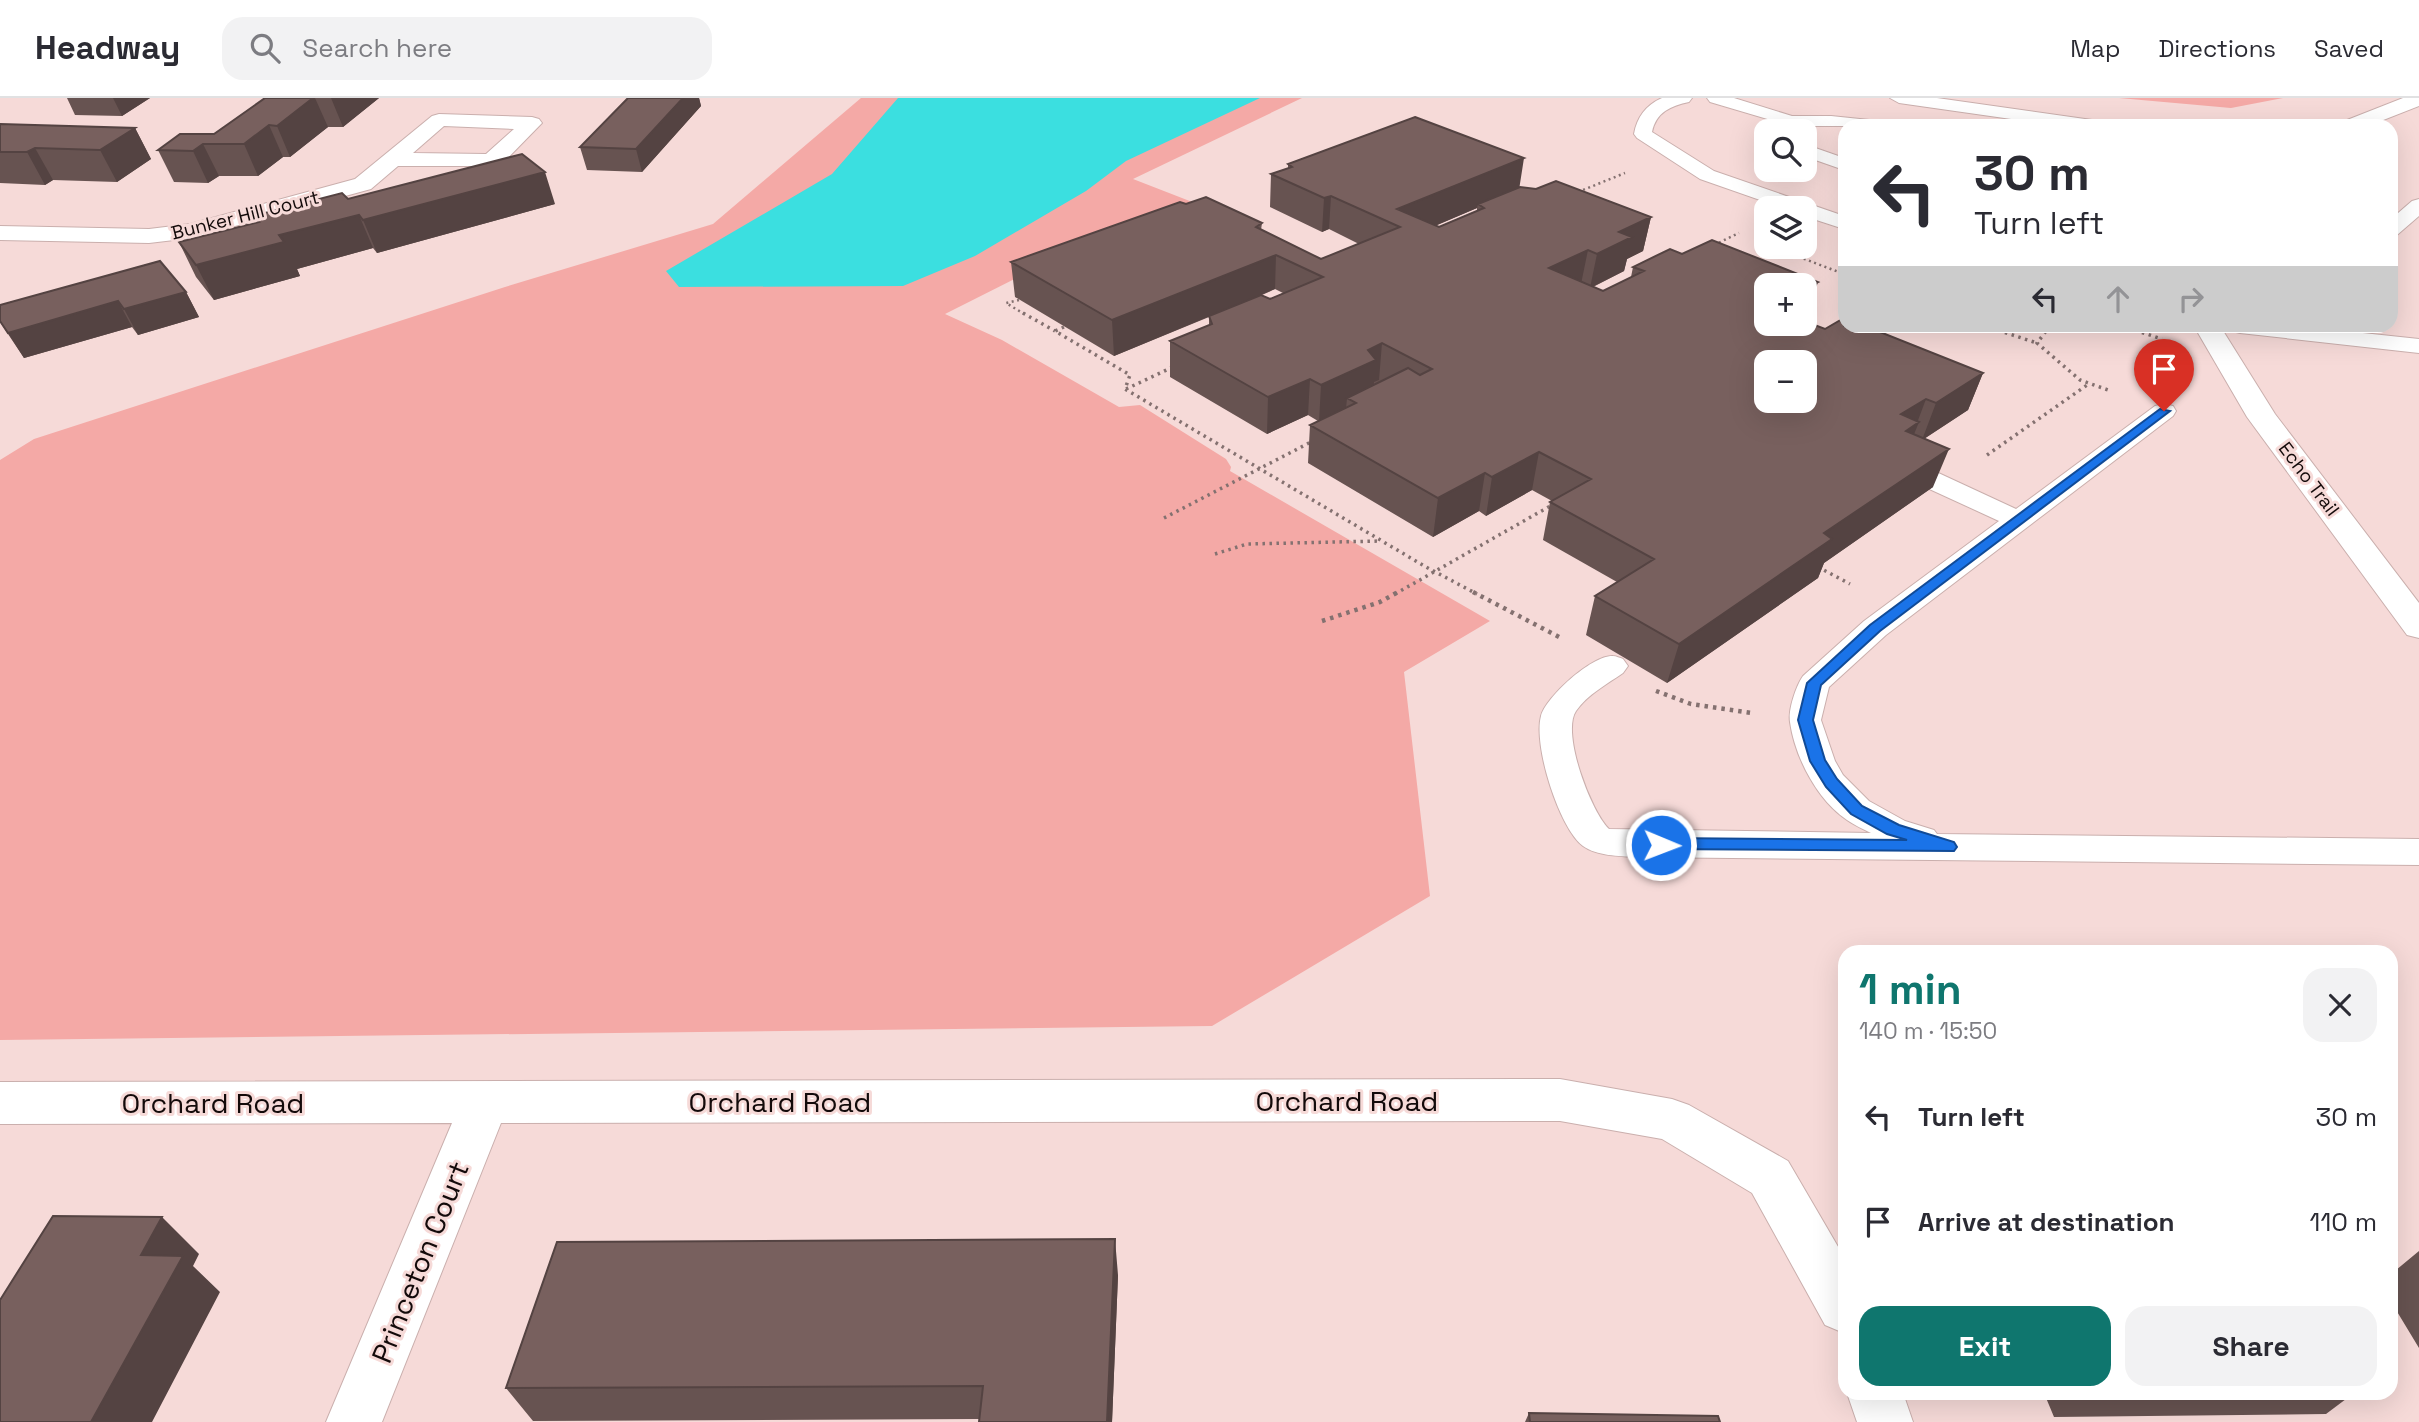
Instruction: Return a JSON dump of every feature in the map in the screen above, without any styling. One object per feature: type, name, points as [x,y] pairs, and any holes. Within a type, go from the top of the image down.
[{"type":"street","points":[[2367,119],[2419,99]]},
{"type":"street","name":"Bunker Hill Court","points":[[0,233],[149,236],[191,231],[363,184],[439,121],[532,123],[492,161],[395,159]]},
{"type":"street","name":"Echo Trail","points":[[2211,333],[2262,417],[2419,627]]},
{"type":"street","name":"Orchard Road","points":[[0,1103],[1560,1100],[1672,1120],[1770,1177],[1838,1296]]},
{"type":"street","name":"Princeton Court","points":[[354,1422],[485,1102]]},
{"type":"street","points":[[1877,1400],[1885,1422]]},
{"type":"lane","points":[[1683,98],[1651,111],[1644,122],[1643,134],[1707,175],[1766,196]]},
{"type":"lane","points":[[1716,98],[1771,119]]},
{"type":"lane","points":[[1899,98],[2064,119]]},
{"type":"lane","points":[[1755,112],[1791,121],[1838,122]]},
{"type":"lane","points":[[1817,155],[1838,162]]},
{"type":"lane","points":[[2398,223],[2419,205]]},
{"type":"lane","points":[[1817,214],[1838,221]]},
{"type":"lane","points":[[2352,333],[2419,346]]},
{"type":"lane","points":[[1948,847],[1893,830],[1857,810],[1832,783],[1818,761],[1805,720],[1814,683],[1875,628],[2164,411]]},
{"type":"lane","points":[[1897,464],[2019,520]]},
{"type":"lane","points":[[1612,666],[1564,705],[1557,718],[1560,751],[1569,790],[1585,828],[1598,838],[1635,844],[2419,852]]},
{"type":"path","points":[[1569,197],[1629,171]]},
{"type":"path","points":[[1714,245],[1739,233]]},
{"type":"path","points":[[1805,259],[1838,272]]},
{"type":"path","points":[[1019,300],[1006,303],[1130,375],[1125,389]]},
{"type":"path","points":[[1055,331],[1064,327]]},
{"type":"path","points":[[2007,333],[2037,343],[2080,380],[2164,411]]},
{"type":"path","points":[[2037,343],[2045,333]]},
{"type":"path","points":[[1125,389],[1184,362]]},
{"type":"path","points":[[1984,458],[2090,383]]},
{"type":"path","points":[[1125,389],[1436,572],[1668,697],[1703,707],[1805,720]]},
{"type":"path","points":[[1164,518],[1320,437]]},
{"type":"path","points":[[1322,621],[1380,602],[1556,503]]},
{"type":"path","points":[[1215,554],[1247,544],[1382,541]]},
{"type":"shaded area","points":[[861,98],[1302,98],[1133,179],[1200,205],[1082,245],[945,314],[1002,340],[1119,407],[1140,405],[1226,459],[1231,467],[1230,471],[1490,621],[1404,672],[1430,896],[1212,1026],[0,1040],[0,460],[34,439],[505,287],[713,224]]},
{"type":"shaded area","points":[[2119,98],[2283,98],[2231,108]]},
{"type":"water","points":[[898,98],[1260,98],[1126,161],[1086,191],[975,256],[903,286],[679,287],[666,271],[832,174]]},
{"type":"building","points":[[265,98],[313,98],[277,126],[269,125],[244,144],[203,144],[193,151],[158,150],[180,134],[214,134]]},
{"type":"building","points":[[628,98],[683,98],[636,149],[580,147]]},
{"type":"building","points":[[1415,117],[1524,158],[1397,209],[1439,227],[1484,208],[1478,204],[1520,187],[1536,189],[1556,181],[1651,217],[1619,232],[1632,237],[1597,254],[1588,250],[1549,268],[1603,291],[1644,271],[1633,267],[1670,249],[1682,254],[1712,240],[1754,257],[1754,259],[1795,273],[1754,273],[1754,336],[1817,336],[1817,326],[1825,329],[1838,321],[1838,333],[1883,333],[1983,373],[1936,403],[1926,399],[1901,414],[1919,422],[1906,431],[1949,449],[1824,533],[1832,539],[1679,644],[1595,596],[1654,559],[1550,502],[1591,479],[1539,452],[1492,477],[1485,473],[1438,498],[1310,425],[1356,403],[1347,398],[1408,368],[1420,375],[1432,369],[1382,343],[1368,350],[1376,360],[1321,385],[1310,379],[1268,397],[1170,341],[1212,324],[1209,316],[1261,295],[1270,299],[1323,277],[1276,255],[1112,320],[1011,262],[1180,202],[1186,204],[1206,197],[1262,223],[1256,227],[1321,259],[1400,227],[1331,196],[1324,198],[1271,174],[1292,167],[1288,164]]},
{"type":"building","points":[[0,124],[135,128],[100,150],[35,148],[27,152],[0,152]]},
{"type":"building","points":[[522,154],[545,172],[363,220],[359,215],[279,235],[284,242],[196,265],[179,242],[259,222],[253,216],[342,193],[348,199]]},
{"type":"building","points":[[160,261],[186,292],[124,309],[118,301],[8,333],[0,321],[0,305]]},
{"type":"building","points":[[53,1216],[162,1217],[141,1255],[183,1256],[91,1422],[0,1422],[0,1300]]},
{"type":"building","points":[[1115,1239],[1107,1422],[979,1422],[983,1386],[506,1388],[557,1242]]},
{"type":"building","points":[[1529,1413],[1718,1416],[1720,1422],[1530,1422]]},
{"type":"route","points":[[1661,845],[1948,847],[1893,830],[1857,810],[1832,783],[1818,761],[1805,720],[1814,683],[1875,628],[2164,411]]}]
